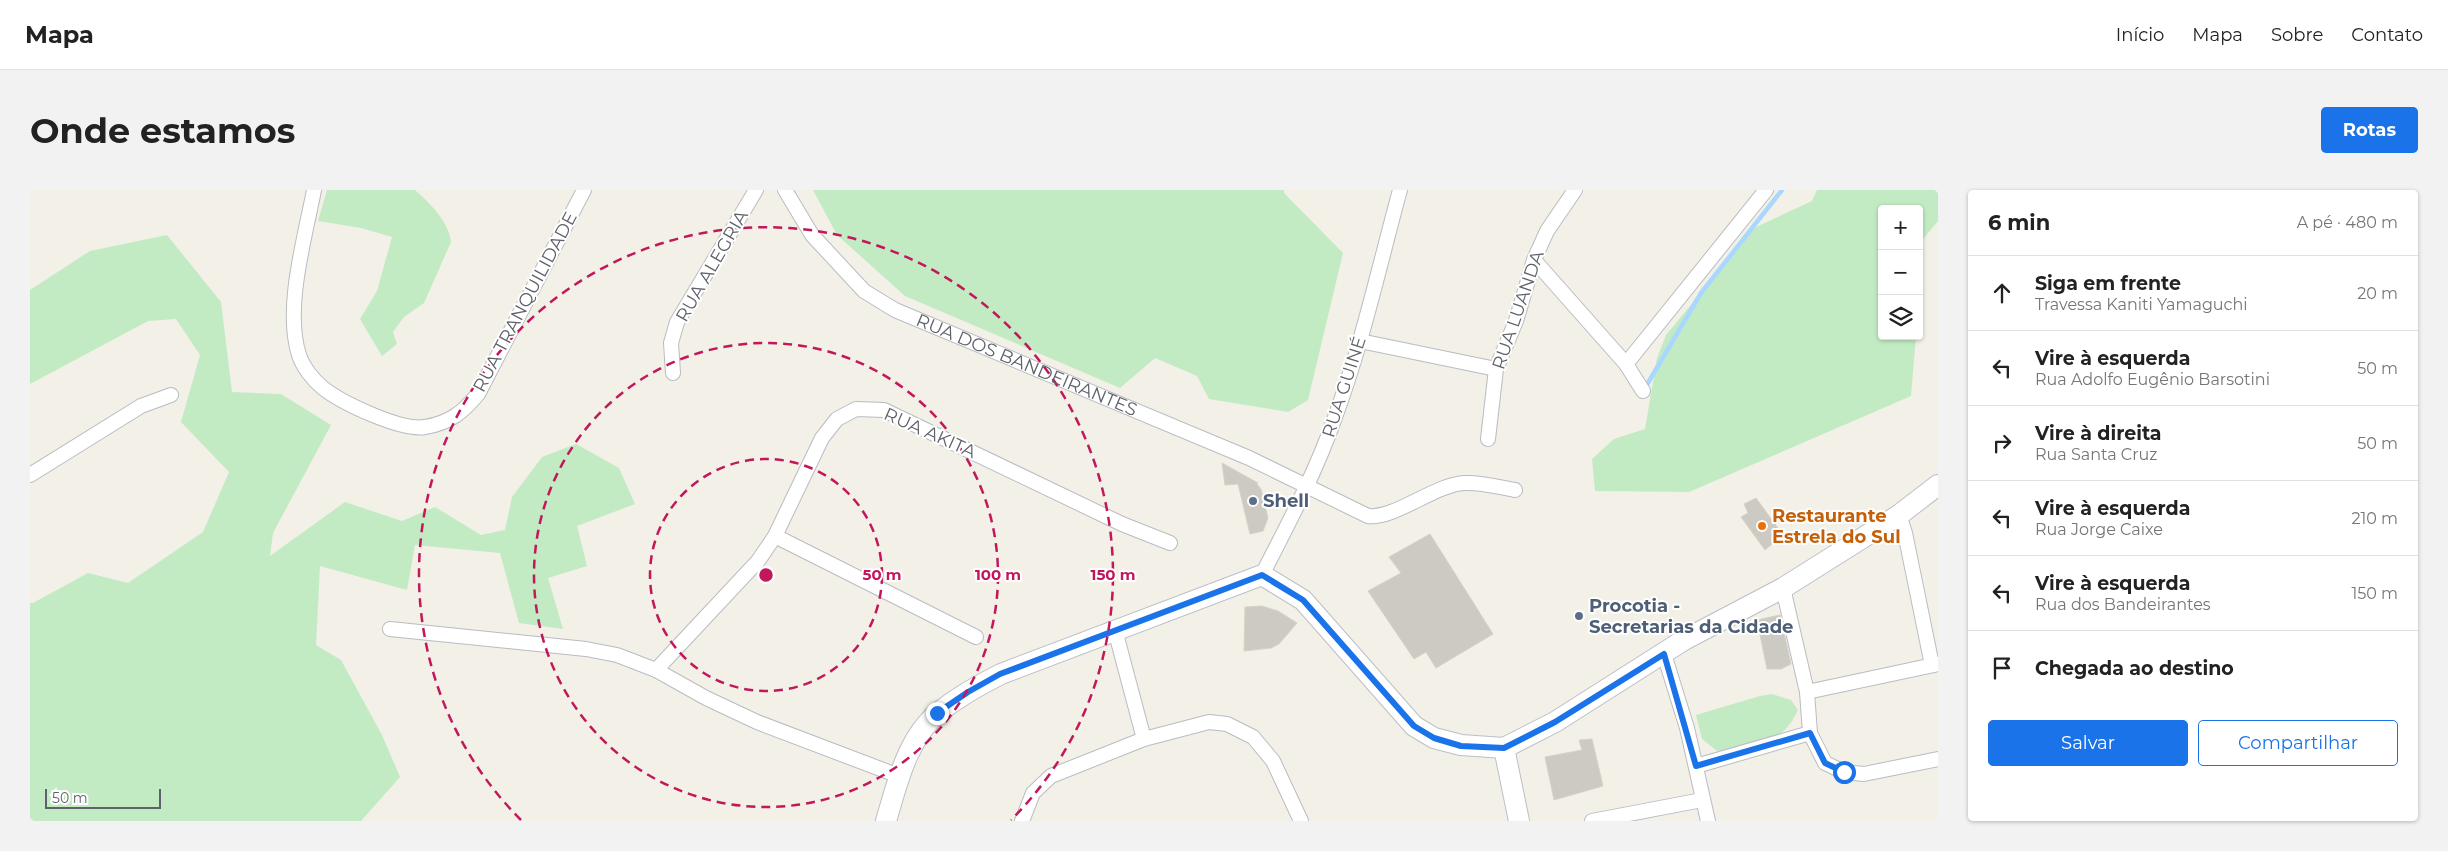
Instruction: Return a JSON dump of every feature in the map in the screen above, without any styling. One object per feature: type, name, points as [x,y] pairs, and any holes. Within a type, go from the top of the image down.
[{"type":"main road","points":[[886,821],[899,776],[919,734],[937,713],[968,692],[1000,674],[1262,575],[1303,600],[1414,726],[1434,738],[1461,746],[1504,748],[1555,722],[1664,654],[1783,588],[1899,515],[1938,485]]},
{"type":"main road","points":[[1504,748],[1519,821]]},
{"type":"street","name":"RUA TRANQUILIDADE","points":[[314,190],[295,295],[293,326],[300,356],[310,375],[324,388],[346,402],[401,424],[423,427],[443,422],[464,411],[478,394],[584,190]]},
{"type":"street","name":"RUA ALEGRIA","points":[[672,373],[671,343],[678,322],[756,190]]},
{"type":"street","name":"RUA DOS BANDEIRANTES","points":[[785,190],[818,242],[864,291],[895,310],[1249,458],[1373,516],[1463,483],[1514,490]]},
{"type":"street","name":"RUA GUINÉ","points":[[1262,575],[1308,486],[1335,420],[1360,341],[1400,190]]},
{"type":"street","name":"RUA LUANDA","points":[[1488,439],[1496,369],[1516,321],[1534,260],[1547,231],[1575,190]]},
{"type":"street","points":[[1626,364],[1766,190]]},
{"type":"street","points":[[1534,260],[1626,364],[1643,391]]},
{"type":"street","points":[[1360,341],[1496,369]]},
{"type":"street","points":[[30,476],[141,406],[171,395]]},
{"type":"street","name":"RUA AKITA","points":[[656,670],[758,561],[776,536],[822,438],[837,419],[856,409],[884,410],[1122,524],[1170,543]]},
{"type":"street","points":[[1807,692],[1935,664],[1906,533],[1899,515]]},
{"type":"street","points":[[776,536],[976,637]]},
{"type":"street","points":[[1783,588],[1807,692],[1810,733],[1825,763],[1844,772],[1864,774],[1938,760]]},
{"type":"street","points":[[390,629],[586,649],[616,655],[656,670],[706,698],[757,722],[899,776]]},
{"type":"street","points":[[1116,630],[1144,739]]},
{"type":"street","points":[[1664,654],[1696,766],[1708,821]]},
{"type":"street","points":[[1022,821],[1033,793],[1051,776],[1144,739],[1209,722],[1227,724],[1253,737],[1273,761],[1301,821]]},
{"type":"street","points":[[1696,766],[1810,733]]},
{"type":"street","points":[[1592,821],[1702,800]]},
{"type":"green space","points":[[327,190],[415,190],[438,213],[447,227],[451,242],[424,303],[404,317],[393,332],[397,344],[382,356],[360,319],[377,291],[392,237],[361,228],[318,221]]},
{"type":"green space","points":[[813,190],[1284,190],[1284,193],[1343,253],[1308,400],[1288,412],[1209,399],[1197,376],[1155,358],[1120,388],[905,296],[837,235]]},
{"type":"green space","points":[[1817,190],[1938,190],[1938,221],[1923,239],[1923,205],[1878,205],[1878,340],[1916,340],[1911,396],[1689,492],[1595,491],[1592,459],[1614,439],[1645,429],[1657,358],[1666,335],[1754,228],[1812,201]]},
{"type":"green space","points":[[167,235],[221,302],[232,392],[281,394],[331,425],[273,533],[270,556],[345,502],[402,521],[435,507],[481,535],[505,530],[512,497],[542,457],[576,444],[619,468],[635,504],[577,526],[587,566],[548,578],[563,629],[519,623],[500,553],[415,545],[407,590],[320,566],[316,645],[341,660],[382,735],[400,777],[361,821],[30,821],[30,603],[88,573],[128,583],[203,532],[229,472],[181,422],[200,355],[176,319],[148,321],[30,384],[30,290],[90,251]]},
{"type":"green space","points":[[1772,694],[1791,700],[1798,710],[1791,722],[1774,738],[1754,746],[1717,751],[1702,739],[1696,715]]},
{"type":"building","name":"Shell","points":[[1222,463],[1258,483],[1256,483],[1261,489],[1268,518],[1263,531],[1250,534],[1238,484],[1225,485]]},
{"type":"building","name":"Restaurante Estrela do Sul","points":[[1756,498],[1783,535],[1765,550],[1741,517],[1748,513],[1744,504]]},
{"type":"building","points":[[1430,534],[1493,634],[1436,668],[1426,652],[1414,659],[1368,591],[1401,573],[1389,557]]},
{"type":"building","points":[[1262,606],[1278,611],[1297,623],[1279,644],[1271,648],[1244,651],[1245,607]]},
{"type":"building","points":[[1780,615],[1791,664],[1781,669],[1767,669],[1757,620]]},
{"type":"building","points":[[1592,739],[1603,786],[1554,800],[1545,757],[1582,750],[1579,740]]},
{"type":"waterway","points":[[1645,388],[1701,293],[1782,190]]},
{"type":"place","name":"Shell","points":[[1253,501]]},
{"type":"place","name":"Restaurante Estrela do Sul","points":[[1762,526]]},
{"type":"place","name":"Procotia - Secretarias da Cidade","points":[[1579,616]]},
{"type":"route","points":[[937,713],[968,692],[1000,674],[1262,575],[1303,600],[1414,726],[1434,738],[1461,746],[1504,748],[1555,722],[1664,654],[1687,728],[1696,766],[1810,733],[1825,763],[1844,772]]}]
